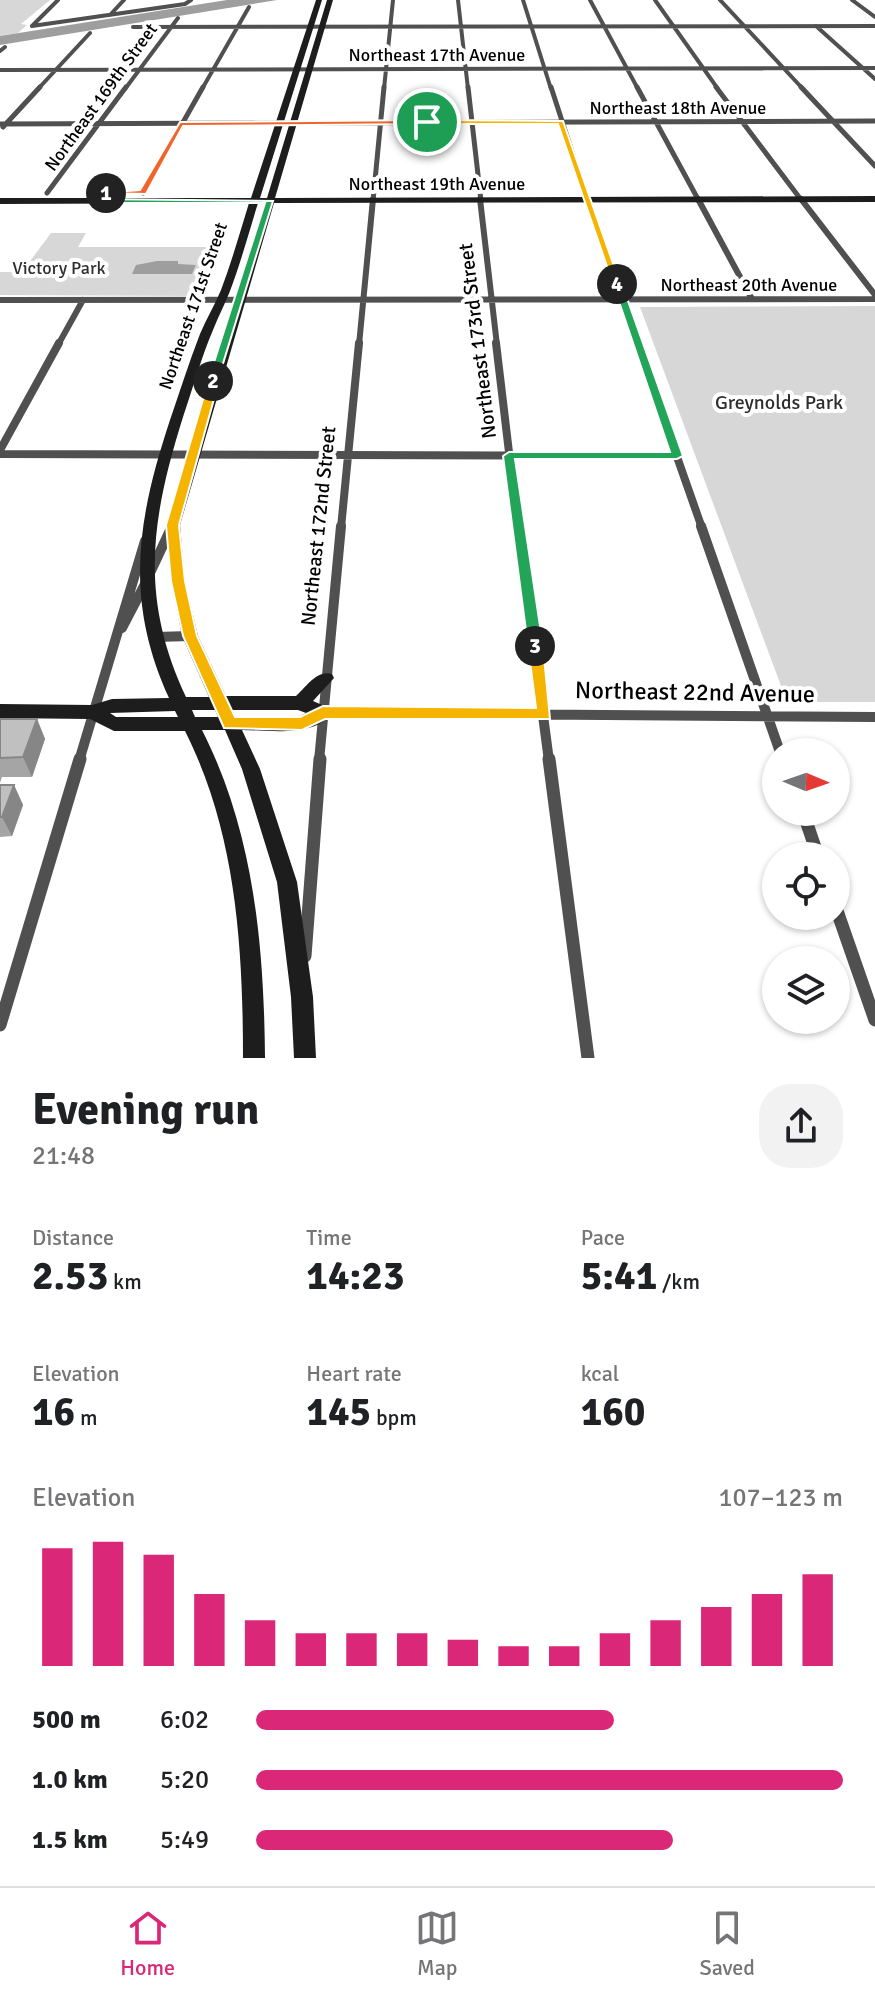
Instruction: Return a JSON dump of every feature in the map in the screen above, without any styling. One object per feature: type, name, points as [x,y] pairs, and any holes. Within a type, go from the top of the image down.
[{"type":"street","points":[[58,0],[32,26],[189,2]]},
{"type":"street","points":[[110,16],[124,0]]},
{"type":"street","name":"Northeast 171st Street","points":[[0,1025],[146,538],[151,504],[165,455],[255,197],[319,0]]},
{"type":"street","name":"Northeast 171st Street","points":[[117,638],[173,525],[330,0]]},
{"type":"street","name":"Northeast 172nd Street","points":[[305,1058],[302,997],[323,713],[393,0]]},
{"type":"street","name":"Northeast 173rd Street","points":[[458,0],[509,456],[588,1058]]},
{"type":"street","points":[[523,0],[586,196],[775,738]]},
{"type":"street","points":[[590,0],[653,122],[752,299]]},
{"type":"street","points":[[655,0],[741,122],[875,297]]},
{"type":"street","points":[[720,0],[875,166]]},
{"type":"street","points":[[852,0],[875,17]]},
{"type":"street","points":[[143,193],[249,7]]},
{"type":"street","name":"Northeast 169th Street","points":[[47,193],[178,18]]},
{"type":"street","points":[[816,26],[875,79]]},
{"type":"street","points":[[133,27],[875,26]]},
{"type":"street","points":[[2,126],[90,33]]},
{"type":"street","points":[[0,51],[5,47]]},
{"type":"street","name":"Northeast 17th Avenue","points":[[0,70],[875,68]]},
{"type":"street","name":"Northeast 18th Avenue","points":[[2,126],[875,121]]},
{"type":"street","points":[[272,139],[288,139]]},
{"type":"street","points":[[264,167],[279,167]]},
{"type":"street","name":"Northeast 19th Avenue","points":[[798,196],[875,192]]},
{"type":"street","name":"Northeast 19th Avenue","points":[[0,193],[98,197],[143,193],[222,197]]},
{"type":"street","name":"Northeast 19th Avenue","points":[[0,201],[98,197],[375,196],[798,196],[875,199]]},
{"type":"street","name":"Northeast 20th Avenue","points":[[0,300],[875,297]]},
{"type":"street","points":[[83,300],[0,452],[677,456]]},
{"type":"street","name":"Northeast 171st Street","points":[[173,525],[178,581],[190,636],[260,793],[287,882],[302,997]]},
{"type":"street","name":"Northeast 171st Street","points":[[146,538],[147,579],[156,637],[184,713],[215,772],[240,869],[249,919],[254,1058]]},
{"type":"street","points":[[156,637],[190,636]]},
{"type":"street","points":[[300,703],[326,678]]},
{"type":"street","name":"Northeast 22nd Avenue","points":[[0,711],[92,712],[114,724],[184,713],[219,703],[300,703],[323,713],[875,717]]},
{"type":"street","name":"Northeast 22nd Avenue","points":[[184,713],[230,723],[302,723],[323,713]]},
{"type":"street","points":[[844,930],[875,1020]]},
{"type":"green space","points":[[0,0],[50,0],[21,24],[27,25],[18,33],[0,36]]},
{"type":"green space","name":"Victory Park","points":[[51,233],[86,233],[78,247],[221,247],[202,296],[0,295],[0,272],[22,272]]},
{"type":"green space","name":"Greynolds Park","points":[[875,306],[875,702],[787,702],[640,307]]},
{"type":"shaded area","points":[[227,0],[277,0],[0,45],[0,36]]},
{"type":"shaded area","points":[[157,261],[196,265],[192,274],[132,274],[136,265]]},
{"type":"building","points":[[0,719],[37,719],[23,757],[0,758]]},
{"type":"building","points":[[0,785],[14,785],[2,817],[0,817]]},
{"type":"route","points":[[427,122],[561,122],[677,456],[509,456],[545,714],[323,713],[302,723],[230,723],[190,636],[178,581],[173,525],[213,381],[269,201],[96,201],[101,193],[143,193],[180,124],[427,122]]}]
